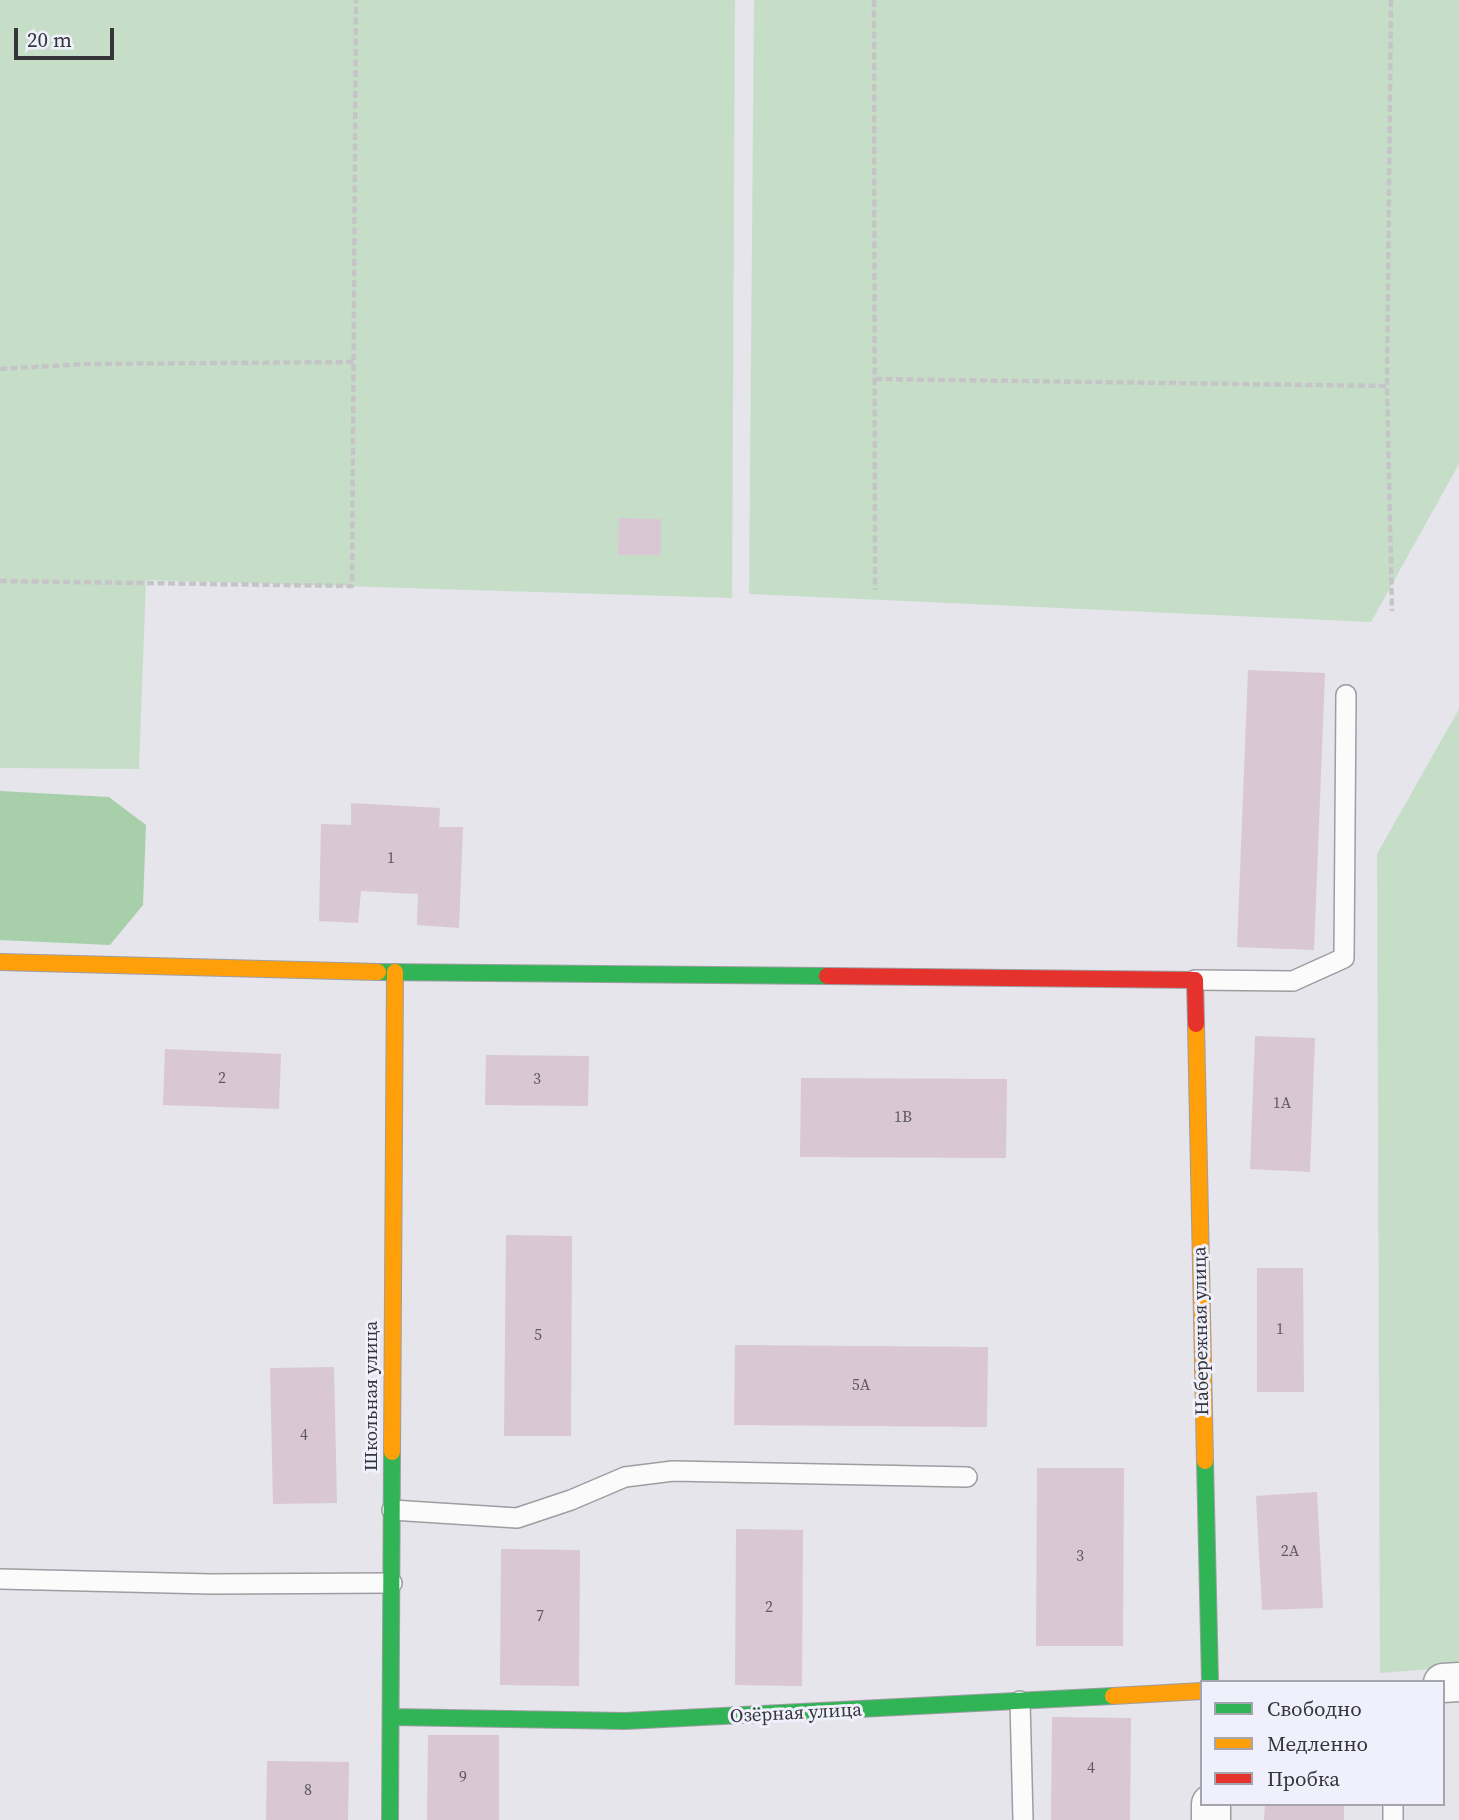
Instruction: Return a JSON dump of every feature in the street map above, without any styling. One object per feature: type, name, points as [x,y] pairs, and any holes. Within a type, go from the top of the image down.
[{"type":"street","points":[[0,962],[395,972],[1195,980]]},
{"type":"street","name":"Школьная улица","points":[[390,1820],[395,972]]},
{"type":"street","name":"Набережная улица","points":[[1195,980],[1210,1680]]},
{"type":"street","name":"Озёрная улица","points":[[391,1717],[625,1721],[1200,1691]]},
{"type":"lane","points":[[1195,980],[1293,981],[1343,958],[1346,695]]},
{"type":"lane","points":[[392,1510],[517,1518],[571,1500],[625,1477],[673,1471],[967,1477]]},
{"type":"lane","points":[[0,1579],[211,1584],[391,1583]]},
{"type":"lane","points":[[1020,1702],[1023,1820]]},
{"type":"path","points":[[0,581],[352,586],[356,0]]},
{"type":"path","points":[[874,0],[875,590]]},
{"type":"path","points":[[1391,0],[1387,387],[1392,611]]},
{"type":"path","points":[[0,369],[86,364],[354,362]]},
{"type":"path","points":[[875,379],[1387,387]]},
{"type":"green space","points":[[0,0],[735,0],[732,598],[146,580],[139,769],[0,768]]},
{"type":"green space","points":[[754,0],[1459,0],[1459,464],[1371,622],[749,594]]},
{"type":"green space","points":[[1459,709],[1459,1667],[1380,1673],[1377,854]]},
{"type":"green space","points":[[0,791],[109,797],[146,825],[143,905],[110,945],[0,940]]},
{"type":"building","points":[[619,518],[661,519],[661,555],[618,555]]},
{"type":"building","points":[[1248,670],[1325,673],[1314,950],[1237,947]]},
{"type":"building","points":[[351,803],[440,808],[439,827],[463,827],[459,928],[417,925],[418,894],[361,891],[358,923],[319,921],[321,824],[351,825]]},
{"type":"building","points":[[1255,1036],[1315,1038],[1310,1172],[1250,1169]]},
{"type":"building","points":[[165,1049],[281,1054],[279,1109],[163,1105]]},
{"type":"building","points":[[486,1055],[589,1056],[588,1106],[485,1105]]},
{"type":"building","points":[[801,1078],[1007,1079],[1006,1158],[800,1157]]},
{"type":"building","points":[[506,1235],[572,1236],[571,1436],[504,1436]]},
{"type":"building","points":[[1257,1268],[1303,1268],[1304,1392],[1257,1392]]},
{"type":"building","points":[[735,1345],[988,1347],[987,1427],[734,1425]]},
{"type":"building","points":[[334,1367],[337,1503],[273,1504],[270,1368]]},
{"type":"building","points":[[1037,1468],[1124,1468],[1123,1646],[1036,1646]]},
{"type":"building","points":[[1317,1492],[1323,1608],[1262,1610],[1256,1496]]},
{"type":"building","points":[[736,1529],[803,1530],[802,1686],[735,1685]]},
{"type":"building","points":[[501,1549],[580,1550],[579,1686],[500,1685]]},
{"type":"building","points":[[1052,1717],[1131,1718],[1130,1820],[1051,1820]]},
{"type":"building","points":[[428,1735],[499,1735],[499,1820],[427,1820]]},
{"type":"building","points":[[267,1761],[349,1762],[348,1820],[266,1820]]},
{"type":"building","points":[[1265,1806],[1344,1806],[1344,1820],[1264,1820]]},
{"type":"traffic: fast","points":[[378,972],[827,976]]},
{"type":"traffic: fast","points":[[390,1820],[392,1452]]},
{"type":"traffic: fast","points":[[1205,1461],[1210,1680]]},
{"type":"traffic: fast","points":[[391,1717],[625,1721],[1113,1696]]},
{"type":"traffic: slow","points":[[0,962],[378,972]]},
{"type":"traffic: slow","points":[[392,1452],[395,972]]},
{"type":"traffic: slow","points":[[1196,1024],[1205,1461]]},
{"type":"traffic: slow","points":[[1113,1696],[1200,1691]]},
{"type":"traffic: jam","points":[[827,976],[1195,980],[1196,1024]]}]
